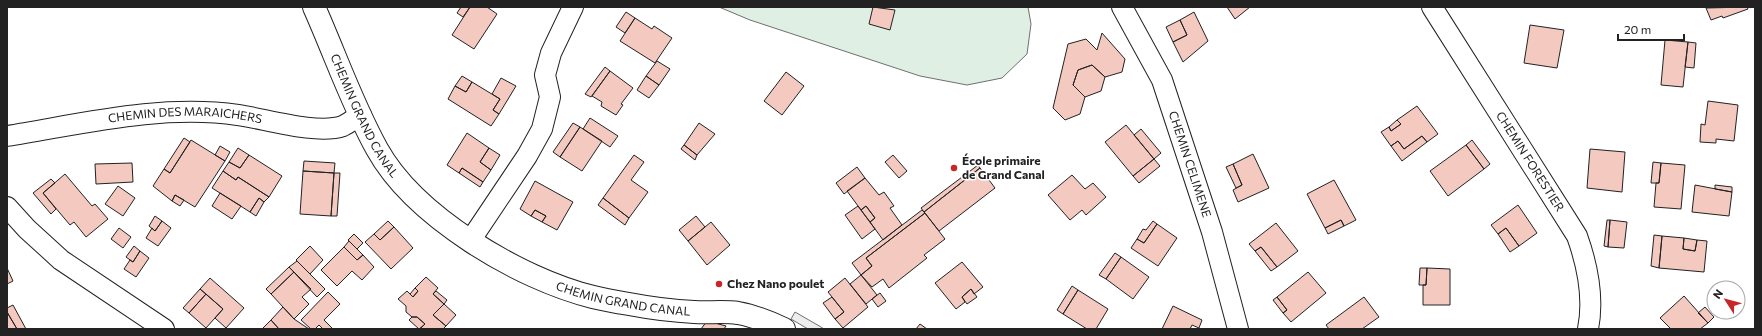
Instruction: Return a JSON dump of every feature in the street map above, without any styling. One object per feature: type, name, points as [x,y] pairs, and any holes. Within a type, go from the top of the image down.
[{"type":"street","name":"CHEMIN GRAND CANAL","points":[[314,7],[377,150],[406,188],[443,222],[470,241],[513,265],[552,283],[592,297],[693,312],[736,313],[761,318],[784,329]]},
{"type":"street","points":[[470,241],[527,156],[542,129],[550,97],[545,75],[551,53],[573,7]]},
{"type":"street","name":"CHEMIN CELIMENE","points":[[1122,7],[1162,80],[1212,232],[1238,329]]},
{"type":"street","name":"CHEMIN FORESTIER","points":[[1432,7],[1577,236],[1585,258],[1591,315],[1588,329]]},
{"type":"street","name":"CHEMIN DES MARAICHERS","points":[[7,136],[121,118],[180,112],[237,115],[319,129],[343,126],[361,115]]},
{"type":"street","points":[[7,207],[27,230],[61,260],[164,329]]},
{"type":"green space","points":[[719,7],[1028,7],[1031,24],[1027,54],[1002,78],[967,85],[920,76],[750,20]]},
{"type":"shaded area","points":[[795,312],[824,329],[808,329],[791,319]]},
{"type":"building","points":[[461,7],[470,7],[463,17],[457,13]]},
{"type":"building","points":[[470,7],[487,7],[497,14],[474,49],[452,35]]},
{"type":"building","points":[[873,7],[895,10],[890,30],[869,24]]},
{"type":"building","points":[[1227,7],[1250,7],[1235,19]]},
{"type":"building","points":[[1747,7],[1748,9],[1723,18],[1722,16],[1711,20],[1706,8]]},
{"type":"building","points":[[626,12],[635,18],[625,33],[616,27]]},
{"type":"building","points":[[1194,12],[1208,41],[1183,62],[1173,42],[1187,35],[1180,20]]},
{"type":"building","points":[[635,18],[652,29],[654,26],[672,38],[655,63],[620,41]]},
{"type":"building","points":[[1180,20],[1187,35],[1173,42],[1166,27]]},
{"type":"building","points":[[1530,25],[1564,30],[1557,68],[1524,63]]},
{"type":"building","points":[[1102,33],[1125,59],[1122,72],[1105,77],[1092,65],[1078,70],[1073,85],[1085,97],[1080,114],[1065,120],[1053,108],[1068,44],[1086,39],[1097,50]]},
{"type":"building","points":[[1665,40],[1688,42],[1683,87],[1661,85]]},
{"type":"building","points":[[1688,42],[1696,43],[1694,68],[1685,67]]},
{"type":"building","points":[[657,61],[670,69],[659,85],[646,76]]},
{"type":"building","points":[[1092,65],[1105,77],[1101,91],[1085,97],[1073,85],[1078,70]]},
{"type":"building","points":[[605,67],[610,71],[591,97],[585,94]]},
{"type":"building","points":[[610,71],[633,88],[621,104],[623,105],[616,115],[601,106],[602,102],[592,96]]},
{"type":"building","points":[[786,72],[804,86],[782,115],[764,101]]},
{"type":"building","points":[[462,76],[472,82],[466,92],[455,86]]},
{"type":"building","points":[[646,76],[659,85],[649,98],[637,90]]},
{"type":"building","points":[[501,78],[516,86],[499,114],[493,110],[500,99],[492,94]]},
{"type":"building","points":[[472,82],[500,99],[493,110],[499,114],[491,126],[448,99],[455,86],[466,92]]},
{"type":"building","points":[[1708,101],[1738,105],[1734,141],[1716,139],[1716,143],[1700,142],[1701,124],[1705,125]]},
{"type":"building","points":[[1417,106],[1438,134],[1427,142],[1422,136],[1404,149],[1398,141],[1391,146],[1381,132],[1389,127],[1391,131],[1401,124],[1397,120]]},
{"type":"building","points":[[590,118],[618,136],[610,147],[583,129]]},
{"type":"building","points":[[1397,120],[1401,124],[1391,131],[1389,127]]},
{"type":"building","points":[[573,123],[580,127],[560,157],[553,152]]},
{"type":"building","points":[[699,123],[715,134],[697,155],[684,145]]},
{"type":"building","points":[[1126,125],[1154,159],[1133,176],[1105,142]]},
{"type":"building","points":[[580,127],[602,141],[582,171],[560,157]]},
{"type":"building","points":[[1141,129],[1161,153],[1154,159],[1134,135]]},
{"type":"building","points":[[467,133],[489,148],[480,162],[491,170],[483,182],[462,168],[459,173],[447,165]]},
{"type":"building","points":[[1422,136],[1427,142],[1402,161],[1391,146],[1398,141],[1404,149]]},
{"type":"building","points":[[184,138],[190,142],[170,173],[164,169]]},
{"type":"building","points":[[191,140],[225,161],[195,207],[175,195],[172,201],[153,186],[164,169],[170,173]]},
{"type":"building","points":[[1472,140],[1490,164],[1484,169],[1466,145]]},
{"type":"building","points":[[684,145],[697,155],[695,160],[681,149]]},
{"type":"building","points":[[1466,145],[1484,169],[1448,196],[1430,171]]},
{"type":"building","points":[[220,146],[230,152],[225,161],[215,155]]},
{"type":"building","points":[[238,148],[249,155],[240,168],[229,162]]},
{"type":"building","points":[[489,148],[500,155],[491,170],[480,162]]},
{"type":"building","points":[[1590,149],[1625,152],[1622,192],[1587,188]]},
{"type":"building","points":[[1253,154],[1269,188],[1238,202],[1233,190],[1242,185],[1233,164]]},
{"type":"building","points":[[249,155],[282,176],[269,197],[238,177],[236,180],[223,171],[229,162],[240,168]]},
{"type":"building","points":[[634,155],[644,162],[631,180],[648,192],[629,218],[603,198]]},
{"type":"building","points":[[893,155],[907,171],[899,178],[885,162]]},
{"type":"building","points":[[1154,159],[1160,166],[1139,183],[1133,176]]},
{"type":"building","points":[[304,161],[335,163],[334,173],[303,171]]},
{"type":"building","points":[[1653,162],[1661,163],[1659,183],[1651,183]]},
{"type":"building","points":[[132,163],[133,182],[96,184],[95,164]]},
{"type":"building","points":[[1661,163],[1685,165],[1681,209],[1654,207],[1656,183],[1659,183]]},
{"type":"building","points":[[1233,164],[1242,185],[1236,188],[1226,167]]},
{"type":"building","points":[[978,165],[980,168],[924,212],[921,208]]},
{"type":"building","points":[[857,167],[865,178],[844,194],[836,183]]},
{"type":"building","points":[[462,168],[483,182],[480,187],[459,173]]},
{"type":"building","points":[[980,168],[995,188],[939,231],[924,212]]},
{"type":"building","points":[[223,171],[236,180],[238,177],[269,197],[264,202],[259,198],[250,212],[212,188]]},
{"type":"building","points":[[303,171],[334,173],[331,216],[300,214]]},
{"type":"building","points":[[334,173],[340,173],[337,216],[331,216]]},
{"type":"building","points":[[65,174],[92,206],[95,204],[108,219],[86,237],[74,222],[70,225],[43,193]]},
{"type":"building","points":[[1072,175],[1085,189],[1093,183],[1106,197],[1086,215],[1082,210],[1070,220],[1048,195]]},
{"type":"building","points":[[865,178],[879,195],[884,192],[894,206],[890,208],[902,225],[883,240],[870,222],[875,218],[866,206],[861,210],[847,191]]},
{"type":"building","points":[[51,179],[55,183],[43,193],[56,209],[51,214],[33,193]]},
{"type":"building","points":[[1334,180],[1356,220],[1344,226],[1341,220],[1325,228],[1307,194]]},
{"type":"building","points":[[535,181],[573,202],[557,230],[542,222],[546,216],[535,210],[531,216],[520,209]]},
{"type":"building","points":[[1695,185],[1732,192],[1729,216],[1692,212]]},
{"type":"building","points":[[1715,185],[1732,187],[1732,192],[1715,189]]},
{"type":"building","points":[[118,186],[135,198],[123,216],[105,204]]},
{"type":"building","points":[[220,193],[241,206],[232,219],[212,206]]},
{"type":"building","points":[[175,195],[184,200],[180,206],[172,201]]},
{"type":"building","points":[[259,198],[264,202],[256,216],[250,212]]},
{"type":"building","points":[[603,198],[629,218],[625,225],[598,205]]},
{"type":"building","points":[[1518,205],[1537,233],[1519,246],[1506,228],[1498,234],[1491,225]]},
{"type":"building","points":[[858,206],[875,229],[862,239],[845,215]]},
{"type":"building","points":[[866,206],[875,218],[870,222],[861,210]]},
{"type":"building","points":[[535,210],[546,216],[542,222],[531,216]]},
{"type":"building","points":[[922,210],[925,213],[866,258],[872,266],[861,275],[852,263]]},
{"type":"building","points":[[925,213],[945,239],[924,255],[927,258],[889,288],[883,279],[872,287],[861,275],[872,266],[866,258]]},
{"type":"building","points":[[155,216],[162,221],[155,231],[149,226]]},
{"type":"building","points":[[696,216],[705,227],[688,241],[679,230]]},
{"type":"building","points":[[1341,220],[1344,226],[1328,234],[1325,228]]},
{"type":"building","points":[[1607,220],[1610,220],[1608,247],[1604,246]]},
{"type":"building","points":[[1610,220],[1627,222],[1624,248],[1608,247]]},
{"type":"building","points":[[162,221],[171,228],[158,246],[146,238],[152,228],[155,231]]},
{"type":"building","points":[[388,221],[394,227],[380,240],[374,234]]},
{"type":"building","points":[[1153,221],[1157,224],[1144,243],[1137,239],[1143,229],[1146,230]]},
{"type":"building","points":[[711,222],[730,245],[707,265],[688,241]]},
{"type":"building","points":[[1276,223],[1298,251],[1277,267],[1261,247],[1255,251],[1249,244]]},
{"type":"building","points":[[1157,224],[1177,238],[1158,266],[1131,248],[1137,239],[1144,243]]},
{"type":"building","points":[[394,227],[413,248],[391,269],[365,242],[374,234],[380,240]]},
{"type":"building","points":[[119,228],[131,237],[123,248],[111,239]]},
{"type":"building","points":[[1506,228],[1519,246],[1510,252],[1498,234]]},
{"type":"building","points":[[354,234],[363,243],[357,249],[348,240]]},
{"type":"building","points":[[1654,235],[1662,236],[1659,268],[1651,266]]},
{"type":"building","points":[[1662,236],[1684,238],[1683,249],[1695,251],[1697,240],[1707,241],[1704,272],[1659,268]]},
{"type":"building","points":[[1684,238],[1697,240],[1695,251],[1683,249]]},
{"type":"building","points":[[349,241],[363,255],[357,260],[344,247]]},
{"type":"building","points":[[134,246],[140,251],[133,262],[126,257]]},
{"type":"building","points":[[310,246],[323,260],[310,274],[296,260]]},
{"type":"building","points":[[344,247],[357,260],[363,255],[374,267],[362,280],[352,271],[337,286],[321,270]]},
{"type":"building","points":[[1261,247],[1277,267],[1271,271],[1255,251]]},
{"type":"building","points":[[140,251],[149,258],[136,277],[124,269],[130,260],[133,262]]},
{"type":"building","points":[[1115,253],[1121,257],[1106,279],[1099,275]]},
{"type":"building","points":[[1121,257],[1149,277],[1133,299],[1106,279]]},
{"type":"building","points":[[297,261],[325,289],[317,297],[289,267]]},
{"type":"building","points":[[962,262],[983,287],[974,294],[971,289],[962,297],[965,302],[956,309],[935,283]]},
{"type":"building","points":[[289,267],[294,272],[271,294],[266,289]]},
{"type":"building","points":[[7,268],[13,281],[7,284]]},
{"type":"building","points":[[1420,268],[1427,268],[1426,285],[1419,285]]},
{"type":"building","points":[[1427,268],[1450,269],[1450,305],[1423,305],[1423,285],[1426,285]]},
{"type":"building","points":[[294,272],[311,289],[302,297],[309,304],[294,319],[271,294]]},
{"type":"building","points":[[1308,272],[1326,293],[1291,322],[1283,313],[1287,310],[1277,297]]},
{"type":"building","points":[[861,275],[877,295],[866,304],[850,284]]},
{"type":"building","points":[[426,277],[438,288],[433,294],[444,304],[433,315],[446,326],[443,329],[420,329],[425,324],[417,317],[412,317],[406,312],[406,306],[398,299],[407,291],[413,297],[418,291],[415,288]]},
{"type":"building","points":[[210,278],[244,308],[226,328],[215,318],[223,309],[200,289]]},
{"type":"building","points":[[845,278],[868,307],[843,328],[835,319],[844,312],[828,292]]},
{"type":"building","points":[[1072,286],[1078,290],[1063,314],[1057,310]]},
{"type":"building","points":[[415,288],[418,291],[413,297],[410,294]]},
{"type":"building","points":[[200,289],[206,294],[189,313],[183,308]]},
{"type":"building","points":[[971,289],[977,297],[967,304],[962,297]]},
{"type":"building","points":[[1078,290],[1108,309],[1096,329],[1087,329],[1063,314]]},
{"type":"building","points":[[436,291],[447,300],[444,304],[433,294]]},
{"type":"building","points":[[328,292],[340,304],[324,320],[333,329],[323,329],[319,325],[315,329],[311,329],[301,320]]},
{"type":"building","points":[[880,293],[886,301],[878,307],[872,299]]},
{"type":"building","points":[[206,294],[223,309],[206,328],[189,313]]},
{"type":"building","points":[[1684,296],[1708,323],[1700,329],[1671,329],[1660,318]]},
{"type":"building","points":[[832,297],[844,312],[835,319],[823,303]]},
{"type":"building","points":[[1277,297],[1287,310],[1283,313],[1273,300]]},
{"type":"building","points":[[1364,297],[1379,317],[1362,329],[1329,329],[1326,325]]},
{"type":"building","points":[[444,304],[456,315],[446,326],[433,315]]},
{"type":"building","points":[[13,305],[26,329],[17,329],[7,312],[7,308]]},
{"type":"building","points":[[1173,306],[1202,320],[1199,328],[1192,325],[1190,329],[1162,329]]},
{"type":"building","points":[[283,307],[294,319],[309,329],[279,329],[271,320]]},
{"type":"building","points":[[1705,307],[1706,320],[1711,320],[1708,323],[1698,313]]},
{"type":"building","points":[[7,312],[17,329],[7,329]]},
{"type":"building","points":[[412,317],[417,317],[425,324],[419,329],[409,320]]},
{"type":"building","points":[[271,320],[279,329],[262,329]]},
{"type":"building","points":[[707,321],[726,326],[724,329],[701,329]]},
{"type":"building","points":[[920,324],[927,329],[916,329]]},
{"type":"place","name":"École primaire de Grand Canal","points":[[954,168]]},
{"type":"place","name":"Chez Nano poulet","points":[[719,284]]}]
